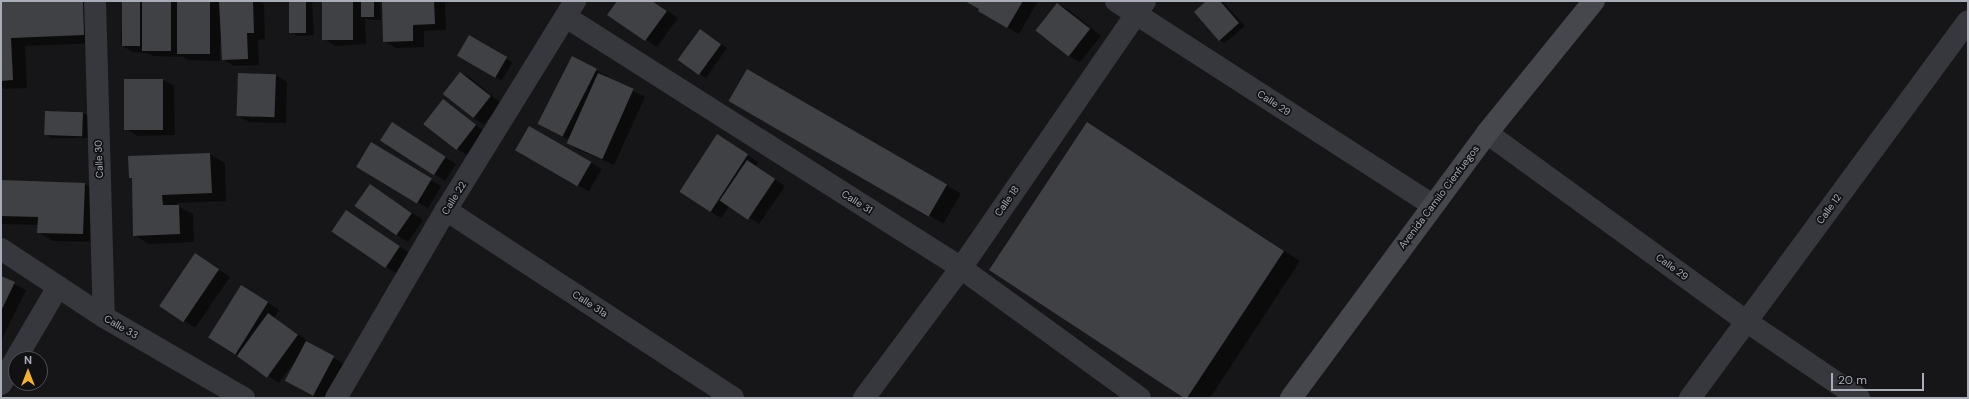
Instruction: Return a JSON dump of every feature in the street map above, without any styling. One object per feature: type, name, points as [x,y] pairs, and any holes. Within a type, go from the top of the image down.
[{"type":"main road","name":"Avenida Camilo Cienfuegos","points":[[1291,398],[1432,205],[1487,133],[1594,1]]},
{"type":"street","name":"Calle 30","points":[[95,1],[104,317]]},
{"type":"street","name":"Calle 29","points":[[1116,1],[1141,7],[1432,205]]},
{"type":"street","name":"Calle 18","points":[[864,398],[961,268],[1141,7]]},
{"type":"street","name":"Calle 31","points":[[571,9],[961,268],[1140,398]]},
{"type":"street","name":"Calle 22","points":[[336,398],[446,210],[571,9]]},
{"type":"street","name":"Calle 12","points":[[1690,398],[1968,21]]},
{"type":"street","name":"Calle 29","points":[[1487,133],[1746,321],[1859,398]]},
{"type":"street","name":"Calle 31a","points":[[446,210],[733,398]]},
{"type":"street","name":"Calle 33","points":[[1,249],[104,317],[244,398]]},
{"type":"street","points":[[1,384],[58,288]]},
{"type":"building","points":[[1,1],[83,1],[84,35],[11,38],[13,80],[1,81]]},
{"type":"building","points":[[122,1],[140,1],[140,46],[122,46]]},
{"type":"building","points":[[142,1],[171,1],[171,51],[142,51]]},
{"type":"building","points":[[177,1],[210,1],[210,54],[177,54]]},
{"type":"building","points":[[219,1],[253,1],[254,33],[247,33],[248,59],[222,60]]},
{"type":"building","points":[[289,1],[306,1],[306,33],[289,33]]},
{"type":"building","points":[[322,1],[353,1],[353,40],[322,40]]},
{"type":"building","points":[[361,1],[374,1],[374,17],[361,17]]},
{"type":"building","points":[[382,1],[434,1],[435,24],[413,25],[413,41],[383,42]]},
{"type":"building","points":[[617,1],[652,1],[667,11],[645,41],[607,15]]},
{"type":"building","points":[[965,1],[1023,1],[1007,28],[978,11],[979,9]]},
{"type":"building","points":[[1206,1],[1220,1],[1239,23],[1219,41],[1194,12]]},
{"type":"building","points":[[1057,3],[1090,29],[1069,56],[1035,31]]},
{"type":"building","points":[[700,29],[721,44],[699,75],[678,60]]},
{"type":"building","points":[[469,35],[507,57],[495,78],[457,56]]},
{"type":"building","points":[[572,56],[597,69],[562,136],[537,124]]},
{"type":"building","points":[[747,69],[947,184],[929,217],[728,101]]},
{"type":"building","points":[[460,72],[491,96],[473,118],[443,94]]},
{"type":"building","points":[[238,73],[276,74],[274,117],[236,116]]},
{"type":"building","points":[[598,73],[634,89],[602,159],[567,143]]},
{"type":"building","points":[[124,79],[163,79],[163,130],[124,130]]},
{"type":"building","points":[[443,99],[476,125],[456,150],[423,124]]},
{"type":"building","points":[[45,111],[83,112],[82,136],[44,135]]},
{"type":"building","points":[[392,122],[446,157],[434,175],[380,140]]},
{"type":"building","points":[[1087,122],[1284,251],[1187,398],[1184,398],[989,270]]},
{"type":"building","points":[[529,126],[591,162],[577,186],[515,150]]},
{"type":"building","points":[[717,134],[748,154],[710,212],[679,192]]},
{"type":"building","points":[[371,142],[432,179],[417,203],[356,167]]},
{"type":"building","points":[[210,153],[212,193],[162,195],[163,205],[179,205],[180,234],[133,236],[132,178],[129,178],[128,156]]},
{"type":"building","points":[[747,160],[775,179],[748,220],[720,201]]},
{"type":"building","points":[[1,180],[85,183],[83,234],[37,233],[38,217],[1,216]]},
{"type":"building","points":[[370,184],[412,213],[396,235],[355,206]]},
{"type":"building","points":[[346,210],[400,246],[385,268],[331,232]]},
{"type":"building","points":[[195,253],[219,269],[183,322],[159,306]]},
{"type":"building","points":[[1,276],[15,282],[1,311]]},
{"type":"building","points":[[241,285],[268,302],[235,355],[208,338]]},
{"type":"building","points":[[268,313],[298,335],[267,378],[237,356]]},
{"type":"building","points":[[306,341],[334,356],[313,396],[285,381]]}]
